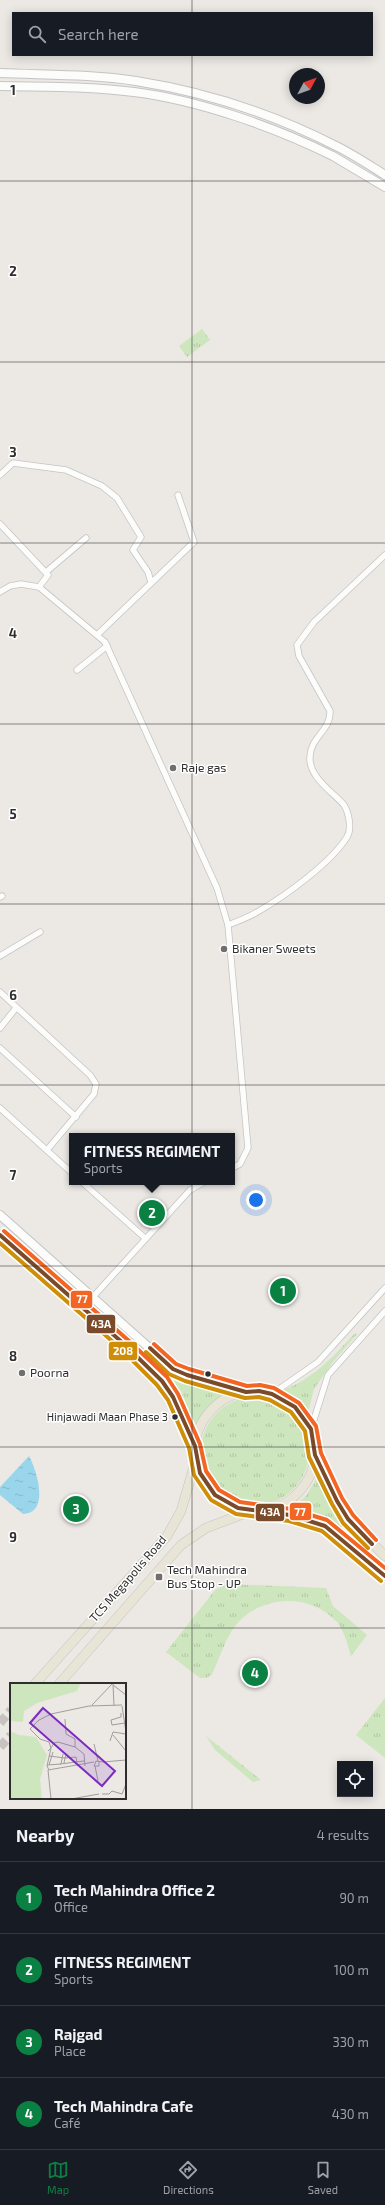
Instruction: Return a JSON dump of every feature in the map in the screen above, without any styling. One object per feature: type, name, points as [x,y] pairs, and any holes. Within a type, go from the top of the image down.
[{"type":"main road","points":[[0,73],[136,81],[228,103],[277,120],[338,147],[385,175]]},
{"type":"main road","points":[[134,92],[136,81]]},
{"type":"main road","points":[[0,86],[134,92],[225,114],[273,130],[333,156],[385,187]]},
{"type":"main road","points":[[0,1215],[173,1369],[193,1377],[246,1392],[272,1394],[285,1399],[295,1407],[310,1429],[315,1455],[348,1519],[385,1556]]},
{"type":"main road","points":[[0,1235],[82,1309],[124,1344],[162,1381],[173,1397],[195,1446],[196,1460],[206,1484],[215,1495],[226,1503],[251,1510],[264,1510],[309,1519],[325,1526],[385,1576]]},
{"type":"main road","points":[[195,1446],[203,1421],[211,1410],[233,1395],[246,1392]]},
{"type":"main road","points":[[264,1510],[277,1507],[299,1492],[307,1481],[315,1455]]},
{"type":"main road","name":"TCS Megapolis Road","points":[[35,1683],[167,1536],[180,1511],[196,1460]]},
{"type":"main road","name":"TCS Megapolis Road","points":[[60,1683],[181,1545],[206,1528],[251,1510]]},
{"type":"street","points":[[0,475],[13,463],[22,463],[29,466],[66,470],[102,486],[117,498],[141,537],[133,550],[148,572],[151,582]]},
{"type":"street","points":[[98,634],[194,542],[178,495]]},
{"type":"street","points":[[0,524],[48,575],[39,587]]},
{"type":"street","points":[[46,572],[86,538]]},
{"type":"street","points":[[228,925],[257,912],[297,886],[332,854],[348,836],[350,819],[344,806],[328,790],[315,773],[309,757],[314,743],[330,721],[330,711],[299,656],[297,644],[314,622],[385,555]]},
{"type":"street","points":[[0,592],[10,586],[22,584],[39,587],[77,619],[98,634],[107,646],[217,888],[228,925],[248,1148],[240,1164],[235,1166]]},
{"type":"street","points":[[77,670],[107,646]]},
{"type":"street","points":[[0,956],[40,932]]},
{"type":"street","points":[[0,992],[94,1080],[96,1088],[94,1094],[47,1150]]},
{"type":"street","points":[[0,1028],[16,1008]]},
{"type":"street","points":[[0,1048],[76,1117]]},
{"type":"street","points":[[0,1108],[69,1170]]},
{"type":"street","points":[[85,1185],[146,1238]]},
{"type":"street","points":[[82,1309],[92,1296],[190,1190],[199,1185]]},
{"type":"street","points":[[272,1394],[318,1362],[385,1288]]},
{"type":"street","points":[[310,1429],[328,1376],[385,1311]]},
{"type":"green space","points":[[202,329],[210,340],[187,357],[179,346]]},
{"type":"green space","points":[[355,1333],[357,1334],[333,1362],[314,1389],[308,1412],[282,1391],[304,1380],[322,1366]]},
{"type":"green space","points":[[168,1376],[194,1387],[223,1394],[205,1409],[193,1428],[182,1400]]},
{"type":"green space","points":[[255,1397],[265,1398],[285,1406],[293,1413],[300,1421],[308,1441],[308,1461],[300,1481],[293,1489],[285,1496],[265,1504],[255,1505],[245,1504],[225,1496],[217,1489],[210,1481],[202,1461],[201,1451],[202,1441],[210,1421],[217,1413],[225,1406],[245,1398]]},
{"type":"green space","points":[[318,1476],[329,1504],[343,1528],[317,1518],[289,1510],[306,1496]]},
{"type":"green space","points":[[227,1584],[326,1588],[333,1606],[367,1635],[351,1656],[342,1630],[337,1622],[328,1613],[305,1603],[292,1601],[280,1601],[268,1604],[256,1609],[239,1622],[229,1635],[212,1674],[207,1678],[200,1678],[166,1652],[215,1590]]},
{"type":"green space","points":[[385,1698],[385,1758],[356,1735]]},
{"type":"green space","points":[[206,1736],[261,1780],[253,1782],[215,1750]]},
{"type":"water","points":[[29,1456],[38,1481],[39,1499],[36,1507],[31,1512],[23,1514],[0,1495],[0,1487]]},
{"type":"tunnel","points":[[0,1723],[10,1711]]},
{"type":"tunnel","points":[[0,1747],[10,1736]]},
{"type":"transit line","name":"77","points":[[4,1231],[128,1340],[167,1377],[178,1394],[200,1444],[206,1471],[219,1490],[240,1502],[291,1509],[327,1520],[385,1568]]},
{"type":"transit line","name":"43A","points":[[0,1235],[124,1344],[162,1381],[173,1397],[195,1446],[200,1473],[215,1495],[238,1508],[290,1515],[325,1526],[385,1576]]},
{"type":"transit line","name":"208","points":[[0,1243],[120,1348],[157,1385],[168,1400],[189,1448],[194,1475],[211,1500],[236,1514],[289,1521],[322,1531],[381,1581]]},
{"type":"transit line","name":"77","points":[[154,1344],[176,1364],[247,1386],[260,1385],[274,1388],[299,1403],[316,1426],[321,1453],[342,1498],[353,1515],[376,1540]]},
{"type":"transit line","name":"43A","points":[[150,1348],[173,1369],[187,1375],[246,1392],[259,1391],[272,1394],[295,1407],[311,1429],[315,1455],[337,1501],[348,1519],[372,1544]]},
{"type":"transit line","name":"208","points":[[146,1352],[169,1374],[185,1381],[245,1398],[259,1397],[270,1400],[291,1412],[305,1431],[309,1457],[332,1504],[343,1523],[368,1548]]},
{"type":"place","name":"Raje gas","points":[[173,768]]},
{"type":"place","name":"Bikaner Sweets","points":[[224,949]]},
{"type":"place","name":"FITNESS REGIMENT","points":[[152,1213]]},
{"type":"place","name":"Tech Mahindra Office 2","points":[[283,1291]]},
{"type":"place","name":"Poorna","points":[[22,1373]]},
{"type":"place","name":"Hinjawadi Maan Phase 3","points":[[175,1417]]},
{"type":"place","name":"Rajgad","points":[[76,1509]]},
{"type":"place","name":"Tech Mahindra Bus Stop - UP","points":[[159,1577]]},
{"type":"place","name":"Tech Mahindra Cafe","points":[[255,1673]]}]
